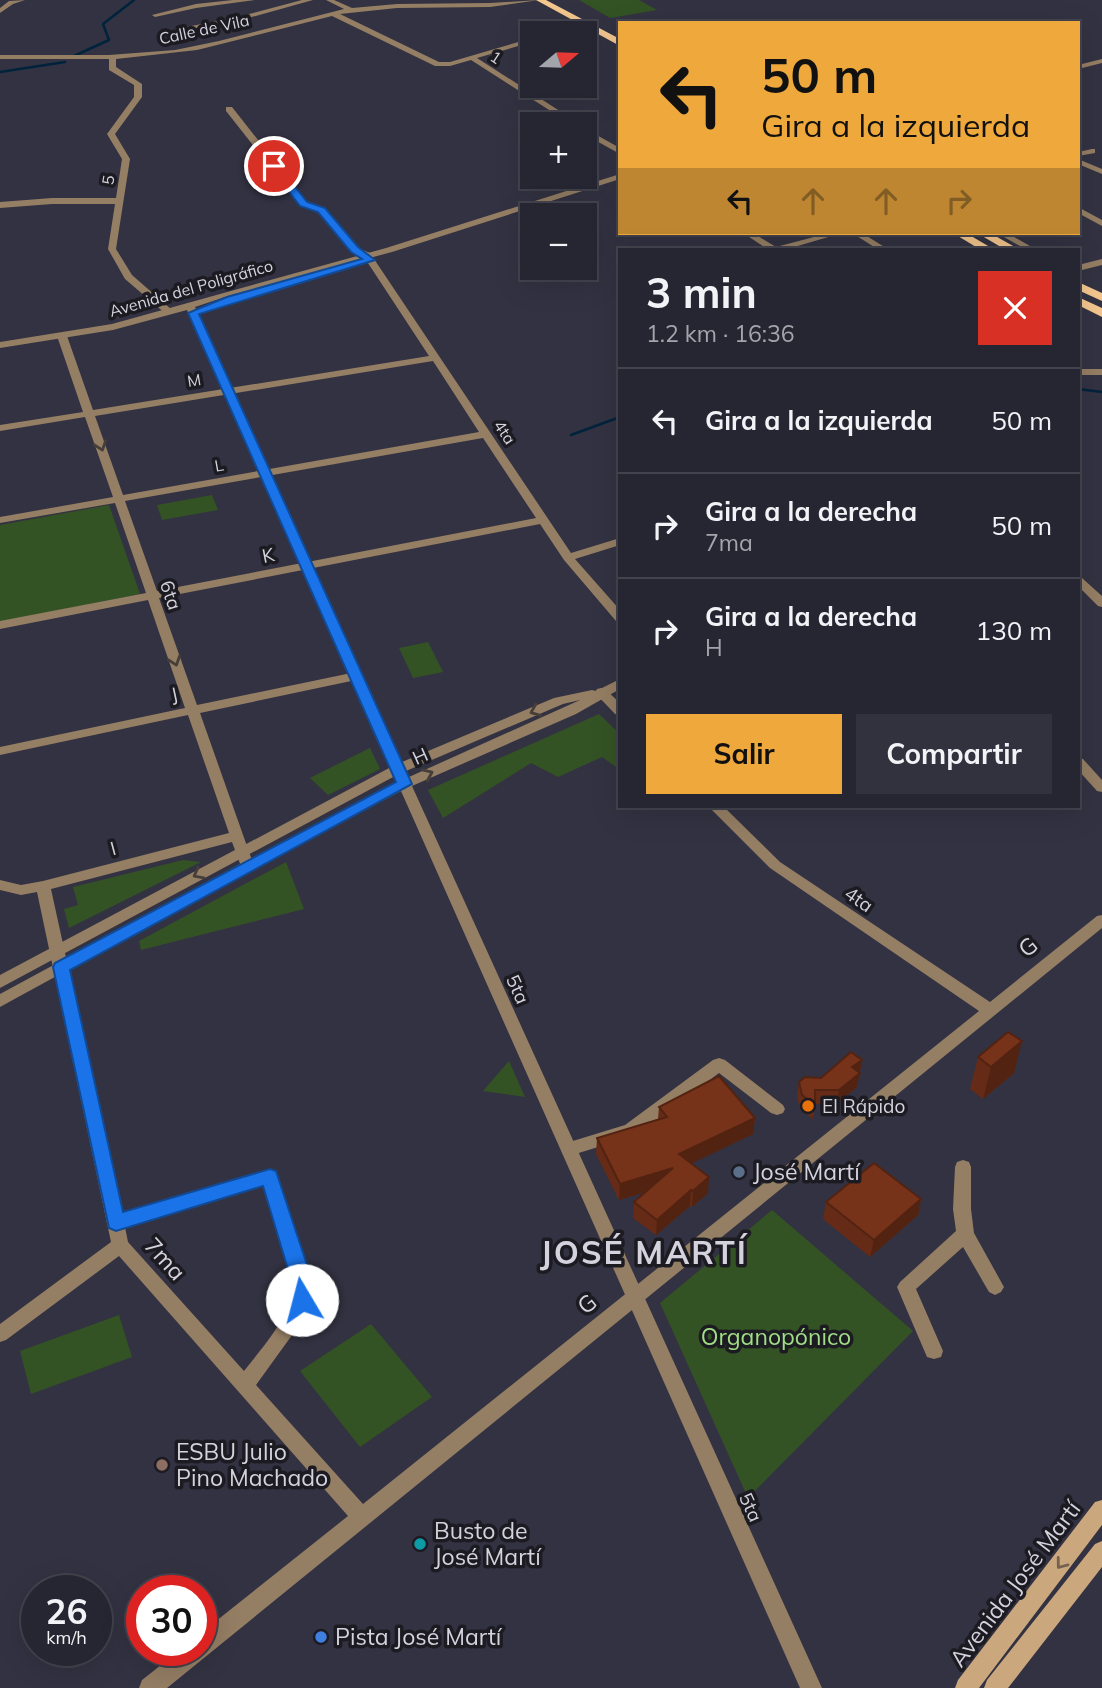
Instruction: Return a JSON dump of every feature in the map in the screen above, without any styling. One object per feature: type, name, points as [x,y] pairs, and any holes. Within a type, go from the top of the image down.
[{"type":"main road","points":[[538,0],[577,21]]},
{"type":"main road","points":[[597,32],[618,43]]},
{"type":"main road","points":[[962,235],[985,248]]},
{"type":"main road","points":[[986,235],[1010,248]]},
{"type":"main road","points":[[1080,286],[1102,298]]},
{"type":"main road","points":[[1080,301],[1102,313]]},
{"type":"main road","name":"Avenida José Martí","points":[[966,1688],[1102,1509]]},
{"type":"main road","points":[[995,1688],[1102,1551]]},
{"type":"street","points":[[0,1],[22,0]]},
{"type":"street","points":[[155,15],[196,6],[252,0]]},
{"type":"street","points":[[178,29],[233,20],[310,0]]},
{"type":"street","points":[[328,0],[351,10]]},
{"type":"street","name":"Calle de Vila","points":[[0,57],[113,56],[177,51],[351,10],[395,5],[505,6],[538,0]]},
{"type":"street","points":[[0,11],[11,2]]},
{"type":"street","points":[[334,14],[430,62],[450,64],[520,44]]},
{"type":"street","name":"5","points":[[113,56],[112,68],[138,84],[138,97],[111,134],[126,159],[112,249],[128,277],[169,312]]},
{"type":"street","name":"1","points":[[472,58],[557,112]]},
{"type":"street","points":[[1080,66],[1102,61]]},
{"type":"street","name":"4ta","points":[[229,109],[304,204],[321,210],[355,250],[368,258],[568,558],[618,616]]},
{"type":"street","points":[[597,138],[618,151]]},
{"type":"street","points":[[1080,154],[1093,151]]},
{"type":"street","points":[[1080,162],[1102,172]]},
{"type":"street","name":"Avenida del Poligráfico","points":[[0,345],[115,334],[368,258],[618,177]]},
{"type":"street","points":[[0,205],[52,201],[119,201]]},
{"type":"street","points":[[1080,212],[1102,223]]},
{"type":"street","points":[[750,235],[772,248]]},
{"type":"street","points":[[782,248],[831,235]]},
{"type":"street","points":[[859,235],[882,248]]},
{"type":"street","points":[[1005,235],[1029,248]]},
{"type":"street","points":[[1080,268],[1102,262]]},
{"type":"street","name":"Avenida del Poligráfico","points":[[0,351],[169,312],[192,310]]},
{"type":"street","name":"5ta","points":[[192,310],[811,1688]]},
{"type":"street","name":"6ta","points":[[63,338],[247,866]]},
{"type":"street","name":"M","points":[[0,428],[435,358]]},
{"type":"street","points":[[1080,372],[1102,372]]},
{"type":"street","name":"L","points":[[0,520],[485,434]]},
{"type":"street","name":"K","points":[[0,625],[542,520]]},
{"type":"street","points":[[568,558],[618,542]]},
{"type":"street","points":[[1080,582],[1102,603]]},
{"type":"street","name":"J","points":[[0,751],[356,676]]},
{"type":"street","name":"H","points":[[0,982],[242,851],[401,776],[571,711],[618,684]]},
{"type":"street","points":[[601,692],[618,709]]},
{"type":"street","points":[[1080,764],[1102,788]]},
{"type":"street","name":"H","points":[[0,1001],[247,866],[401,776]]},
{"type":"street","name":"4ta","points":[[717,808],[775,865],[991,1010]]},
{"type":"street","name":"I","points":[[0,885],[21,890],[43,886],[236,836]]},
{"type":"street","name":"7ma","points":[[43,886],[120,1245],[362,1517]]},
{"type":"street","name":"G","points":[[217,1634],[1102,920]]},
{"type":"street","points":[[569,1149],[631,1130],[719,1065],[777,1109]]},
{"type":"street","points":[[963,1167],[962,1209],[965,1234],[995,1286]]},
{"type":"street","points":[[116,1223],[270,1177],[303,1286],[302,1300],[292,1319],[245,1385]]},
{"type":"street","points":[[934,1351],[906,1287],[965,1234]]},
{"type":"street","points":[[0,1334],[120,1245]]},
{"type":"street","points":[[150,1688],[177,1666]]},
{"type":"green space","points":[[579,0],[639,0],[657,10],[610,18]]},
{"type":"green space","points":[[212,495],[218,510],[162,520],[157,505]]},
{"type":"green space","points":[[109,505],[140,594],[0,622],[0,525]]},
{"type":"green space","points":[[428,642],[443,672],[413,678],[399,648]]},
{"type":"green space","points":[[599,714],[618,732],[618,768],[602,757],[558,777],[531,763],[443,818],[428,790]]},
{"type":"green space","points":[[370,748],[380,769],[328,795],[310,778]]},
{"type":"green space","points":[[183,860],[201,862],[69,928],[64,909],[78,905],[73,887]]},
{"type":"green space","points":[[286,862],[304,909],[141,950],[139,941]]},
{"type":"green space","points":[[509,1061],[525,1097],[483,1091]]},
{"type":"green space","name":"Organopónico","points":[[772,1210],[913,1331],[748,1498],[660,1303]]},
{"type":"green space","points":[[119,1315],[132,1357],[31,1394],[20,1351]]},
{"type":"green space","points":[[371,1324],[432,1397],[360,1447],[300,1371]]},
{"type":"building","points":[[1008,1032],[1022,1041],[991,1067],[978,1057]]},
{"type":"building","points":[[851,1052],[862,1060],[852,1067],[860,1073],[839,1090],[815,1090],[815,1105],[802,1095],[799,1082],[805,1077],[821,1078]]},
{"type":"building","points":[[719,1076],[755,1118],[679,1154],[709,1177],[657,1220],[634,1202],[673,1168],[620,1184],[597,1138],[667,1117],[659,1107]]},
{"type":"building","points":[[874,1163],[921,1199],[874,1240],[826,1202]]},
{"type":"waterway","points":[[74,56],[109,40],[103,24],[134,0]]},
{"type":"waterway","points":[[0,72],[65,62]]},
{"type":"waterway","points":[[1080,389],[1102,392]]},
{"type":"waterway","points":[[571,435],[618,418]]},
{"type":"place","name":"El Rápido","points":[[808,1106]]},
{"type":"place","name":"José Martí","points":[[739,1172]]},
{"type":"place","name":"ESBU Julio Pino Machado","points":[[162,1465]]},
{"type":"place","name":"Busto de José Martí","points":[[420,1544]]},
{"type":"place","name":"Pista José Martí","points":[[321,1637]]},
{"type":"district","name":"JOSÉ MARTÍ","points":[[644,1253]]},
{"type":"route","points":[[274,166],[304,204],[321,210],[355,250],[367,255],[370,260],[231,299],[193,313],[405,784],[282,847],[61,967],[116,1223],[270,1177],[303,1286],[302,1300]]}]
